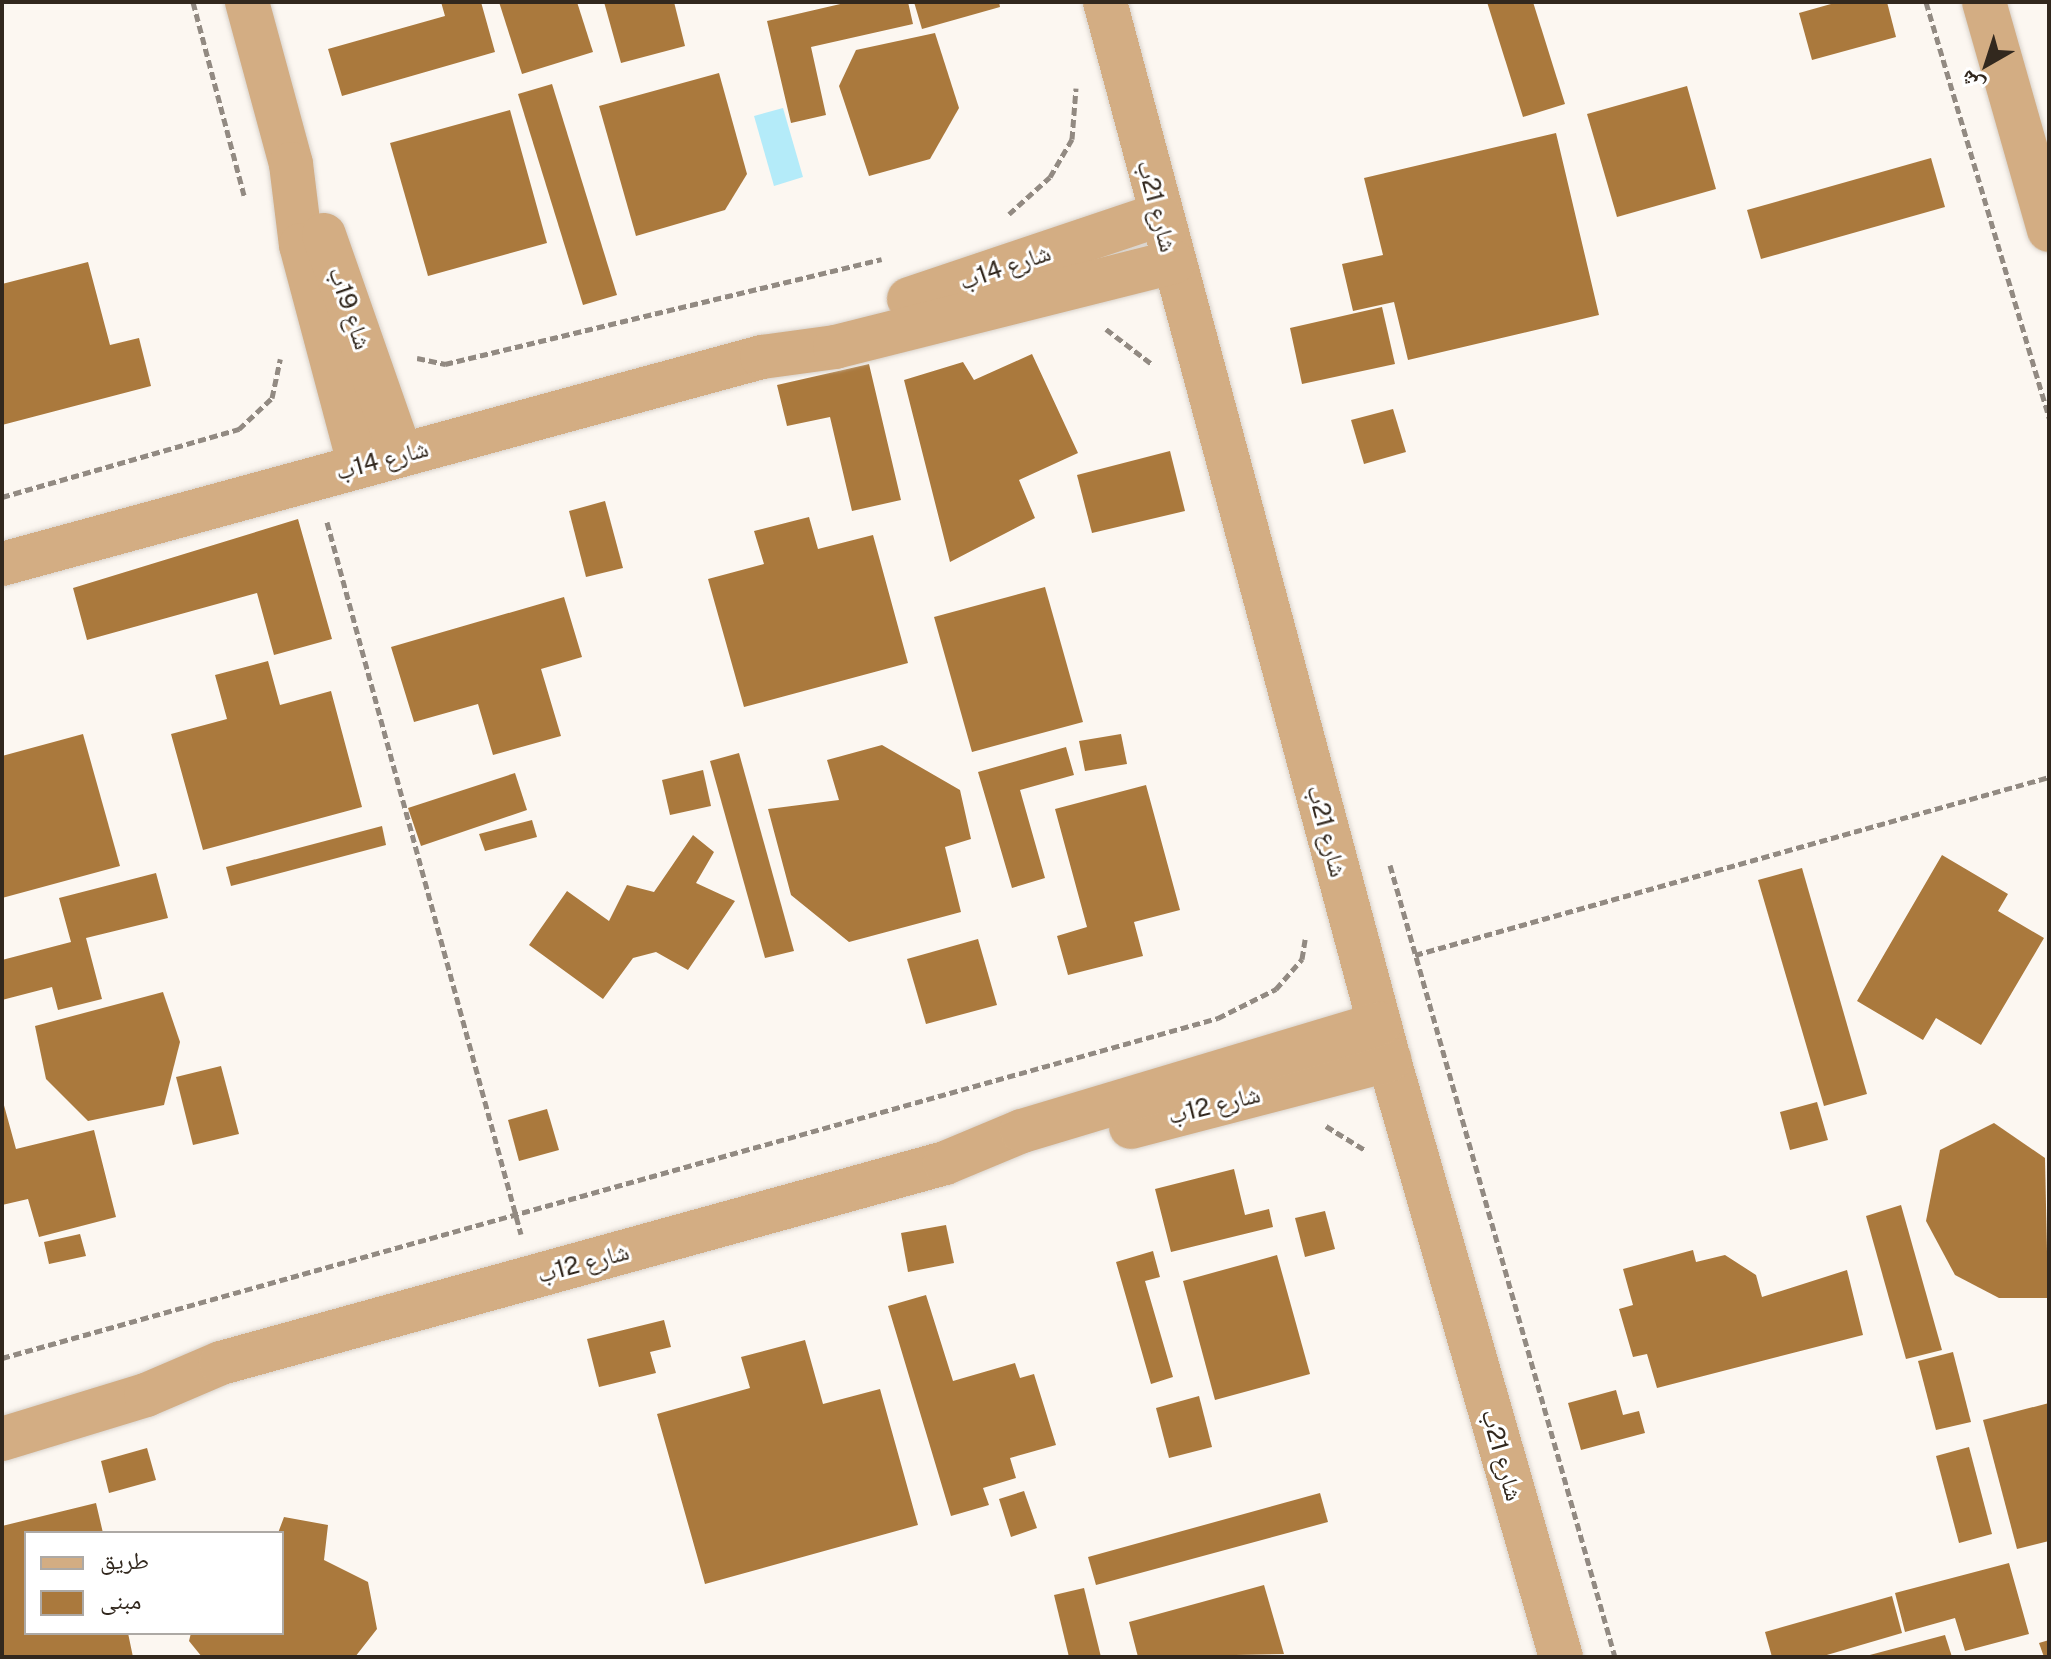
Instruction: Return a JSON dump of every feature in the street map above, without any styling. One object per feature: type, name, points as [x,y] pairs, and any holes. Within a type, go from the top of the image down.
[{"type":"street","name":"شاع 19ب","points":[[247,2],[291,164],[301,245],[380,461]]},
{"type":"street","name":"شارع 21ب","points":[[1105,2],[1159,215],[1384,1042],[1561,1657]]},
{"type":"street","points":[[1984,2],[2049,230]]},
{"type":"street","name":"شارع 14ب","points":[[762,357],[849,319],[1159,215]]},
{"type":"street","name":"شارع 14ب","points":[[2,564],[762,357],[835,347],[1173,262]]},
{"type":"street","name":"شارع 12ب","points":[[2,1439],[146,1395],[221,1363],[945,1163],[1022,1131],[1384,1042]]},
{"type":"street","name":"شارع 12ب","points":[[2,1409],[141,1372],[221,1363]]},
{"type":"path","points":[[193,2],[248,210]]},
{"type":"path","points":[[1926,2],[2049,418]]},
{"type":"path","points":[[996,224],[1050,177],[1072,139],[1076,90],[1072,75]]},
{"type":"path","points":[[410,357],[445,364],[892,257]]},
{"type":"path","points":[[1095,321],[1136,348],[1163,376]]},
{"type":"path","points":[[2,497],[239,429],[272,398],[283,344]]},
{"type":"path","points":[[323,509],[534,1277]]},
{"type":"path","points":[[1415,955],[2049,777]]},
{"type":"path","points":[[2,1358],[1218,1018],[1276,989],[1302,959],[1307,931]]},
{"type":"water","points":[[783,108],[803,177],[774,186],[754,116]]},
{"type":"building","points":[[441,2],[481,2],[495,52],[342,96],[328,49],[445,16]]},
{"type":"building","points":[[499,2],[577,2],[593,52],[522,74]]},
{"type":"building","points":[[604,2],[674,2],[685,46],[621,63]]},
{"type":"building","points":[[849,2],[908,2],[913,24],[811,47],[826,115],[791,123],[767,21]]},
{"type":"building","points":[[914,2],[999,2],[1000,7],[922,29]]},
{"type":"building","points":[[1487,2],[1533,2],[1565,104],[1523,117]]},
{"type":"building","points":[[1838,2],[1887,2],[1896,37],[1812,60],[1799,13]]},
{"type":"building","points":[[935,33],[959,108],[930,159],[869,176],[839,86],[856,50]]},
{"type":"building","points":[[719,73],[747,174],[725,210],[636,236],[599,106]]},
{"type":"building","points":[[552,84],[617,295],[583,305],[518,94]]},
{"type":"building","points":[[1687,86],[1716,189],[1617,217],[1587,114]]},
{"type":"building","points":[[510,110],[547,243],[428,276],[390,143]]},
{"type":"building","points":[[1556,133],[1599,315],[1408,360],[1394,302],[1353,311],[1342,264],[1383,255],[1364,178]]},
{"type":"building","points":[[1931,158],[1945,207],[1761,259],[1747,210]]},
{"type":"building","points":[[88,262],[110,345],[139,338],[151,386],[2,425],[2,284]]},
{"type":"building","points":[[1382,307],[1395,364],[1302,384],[1290,328]]},
{"type":"building","points":[[1032,354],[1078,453],[1019,480],[1035,518],[950,562],[904,380],[963,362],[974,380]]},
{"type":"building","points":[[869,364],[901,500],[852,511],[830,417],[787,426],[777,385]]},
{"type":"building","points":[[1393,409],[1406,452],[1364,464],[1351,420]]},
{"type":"building","points":[[1170,451],[1185,511],[1092,533],[1077,475]]},
{"type":"building","points":[[605,501],[623,568],[586,577],[569,511]]},
{"type":"building","points":[[809,517],[818,549],[873,535],[908,663],[744,707],[708,579],[764,564],[754,531]]},
{"type":"building","points":[[298,519],[332,639],[274,655],[257,593],[87,640],[73,588]]},
{"type":"building","points":[[1045,587],[1083,722],[972,752],[934,617]]},
{"type":"building","points":[[564,597],[582,657],[541,669],[561,736],[493,755],[478,704],[414,722],[391,647]]},
{"type":"building","points":[[268,661],[280,705],[331,691],[362,807],[203,850],[171,734],[227,719],[215,675]]},
{"type":"building","points":[[83,734],[120,866],[2,898],[2,756]]},
{"type":"building","points":[[1121,734],[1127,764],[1085,771],[1079,741]]},
{"type":"building","points":[[882,745],[960,790],[971,839],[945,847],[961,912],[849,942],[791,895],[768,809],[839,800],[827,760]]},
{"type":"building","points":[[1066,747],[1074,775],[1020,790],[1045,878],[1012,888],[978,772]]},
{"type":"building","points":[[739,753],[794,951],[765,958],[710,761]]},
{"type":"building","points":[[703,770],[711,806],[670,815],[662,780]]},
{"type":"building","points":[[515,773],[527,810],[421,846],[408,808]]},
{"type":"building","points":[[1146,785],[1180,910],[1134,922],[1143,956],[1068,975],[1057,936],[1087,927],[1055,809]]},
{"type":"building","points":[[532,820],[537,837],[485,851],[479,834]]},
{"type":"building","points":[[382,826],[386,845],[231,886],[226,867]]},
{"type":"building","points":[[693,835],[714,852],[696,883],[735,901],[688,970],[656,952],[633,958],[603,999],[529,945],[567,891],[609,921],[627,885],[654,892]]},
{"type":"building","points":[[1942,855],[2008,894],[1998,911],[2044,938],[1981,1045],[1936,1018],[1923,1040],[1857,1001]]},
{"type":"building","points":[[1802,868],[1867,1094],[1824,1106],[1758,880]]},
{"type":"building","points":[[156,873],[168,918],[86,938],[102,999],[58,1010],[52,987],[2,1000],[2,960],[71,942],[59,898]]},
{"type":"building","points":[[978,939],[997,1005],[926,1024],[907,959]]},
{"type":"building","points":[[163,992],[180,1042],[164,1105],[88,1121],[46,1079],[35,1026]]},
{"type":"building","points":[[221,1066],[239,1134],[193,1145],[176,1077]]},
{"type":"building","points":[[2,1098],[16,1149],[94,1130],[116,1217],[39,1237],[28,1199],[2,1205]]},
{"type":"building","points":[[1817,1102],[1828,1140],[1790,1150],[1780,1112]]},
{"type":"building","points":[[547,1109],[559,1150],[519,1161],[508,1120]]},
{"type":"building","points":[[1994,1123],[2045,1158],[2048,1298],[1999,1298],[1955,1275],[1926,1221],[1940,1150]]},
{"type":"building","points":[[1234,1169],[1245,1215],[1269,1209],[1273,1227],[1171,1252],[1155,1189]]},
{"type":"building","points":[[1901,1205],[1942,1350],[1906,1359],[1866,1216]]},
{"type":"building","points":[[1325,1211],[1335,1249],[1305,1257],[1295,1218]]},
{"type":"building","points":[[946,1225],[954,1263],[908,1272],[901,1233]]},
{"type":"building","points":[[80,1234],[86,1256],[49,1264],[44,1242]]},
{"type":"building","points":[[1693,1250],[1696,1262],[1725,1255],[1756,1275],[1762,1297],[1847,1270],[1863,1335],[1657,1388],[1647,1354],[1633,1357],[1619,1309],[1633,1305],[1623,1269]]},
{"type":"building","points":[[1153,1251],[1160,1277],[1145,1281],[1173,1377],[1151,1384],[1116,1262]]},
{"type":"building","points":[[1277,1255],[1310,1374],[1215,1400],[1183,1281]]},
{"type":"building","points":[[926,1295],[953,1381],[1015,1363],[1020,1378],[1034,1374],[1056,1445],[1010,1458],[1016,1478],[983,1488],[989,1505],[951,1516],[888,1306]]},
{"type":"building","points":[[664,1320],[671,1347],[650,1352],[656,1373],[599,1387],[587,1339]]},
{"type":"building","points":[[805,1340],[823,1404],[880,1389],[918,1525],[705,1584],[657,1414],[750,1388],[741,1357]]},
{"type":"building","points":[[1953,1352],[1971,1422],[1936,1430],[1918,1361]]},
{"type":"building","points":[[1616,1390],[1623,1415],[1639,1411],[1645,1433],[1581,1450],[1568,1403]]},
{"type":"building","points":[[1199,1396],[1212,1447],[1169,1458],[1156,1408]]},
{"type":"building","points":[[2049,1403],[2049,1541],[2017,1549],[1983,1420]]},
{"type":"building","points":[[1969,1447],[1992,1534],[1959,1543],[1936,1456]]},
{"type":"building","points":[[147,1448],[156,1480],[109,1493],[101,1461]]},
{"type":"building","points":[[1024,1491],[1037,1528],[1011,1537],[999,1499]]},
{"type":"building","points":[[1320,1493],[1328,1522],[1096,1585],[1088,1557]]},
{"type":"building","points":[[96,1503],[103,1531],[24,1531],[24,1635],[128,1635],[133,1657],[2,1657],[2,1526]]},
{"type":"building","points":[[284,1517],[328,1525],[324,1560],[368,1582],[377,1629],[355,1657],[202,1657],[189,1641],[190,1635],[284,1635],[284,1531],[279,1531]]},
{"type":"building","points":[[2009,1563],[2029,1634],[1965,1651],[1955,1618],[1905,1632],[1895,1593]]},
{"type":"building","points":[[1264,1585],[1284,1654],[1138,1657],[1129,1622]]},
{"type":"building","points":[[1084,1588],[1101,1657],[1069,1657],[1054,1595]]},
{"type":"building","points":[[1892,1596],[1902,1633],[1820,1657],[1772,1657],[1765,1632]]},
{"type":"building","points":[[1945,1635],[1952,1657],[1866,1657],[1866,1656]]},
{"type":"building","points":[[2049,1640],[2049,1657],[2044,1657],[2039,1643]]}]
